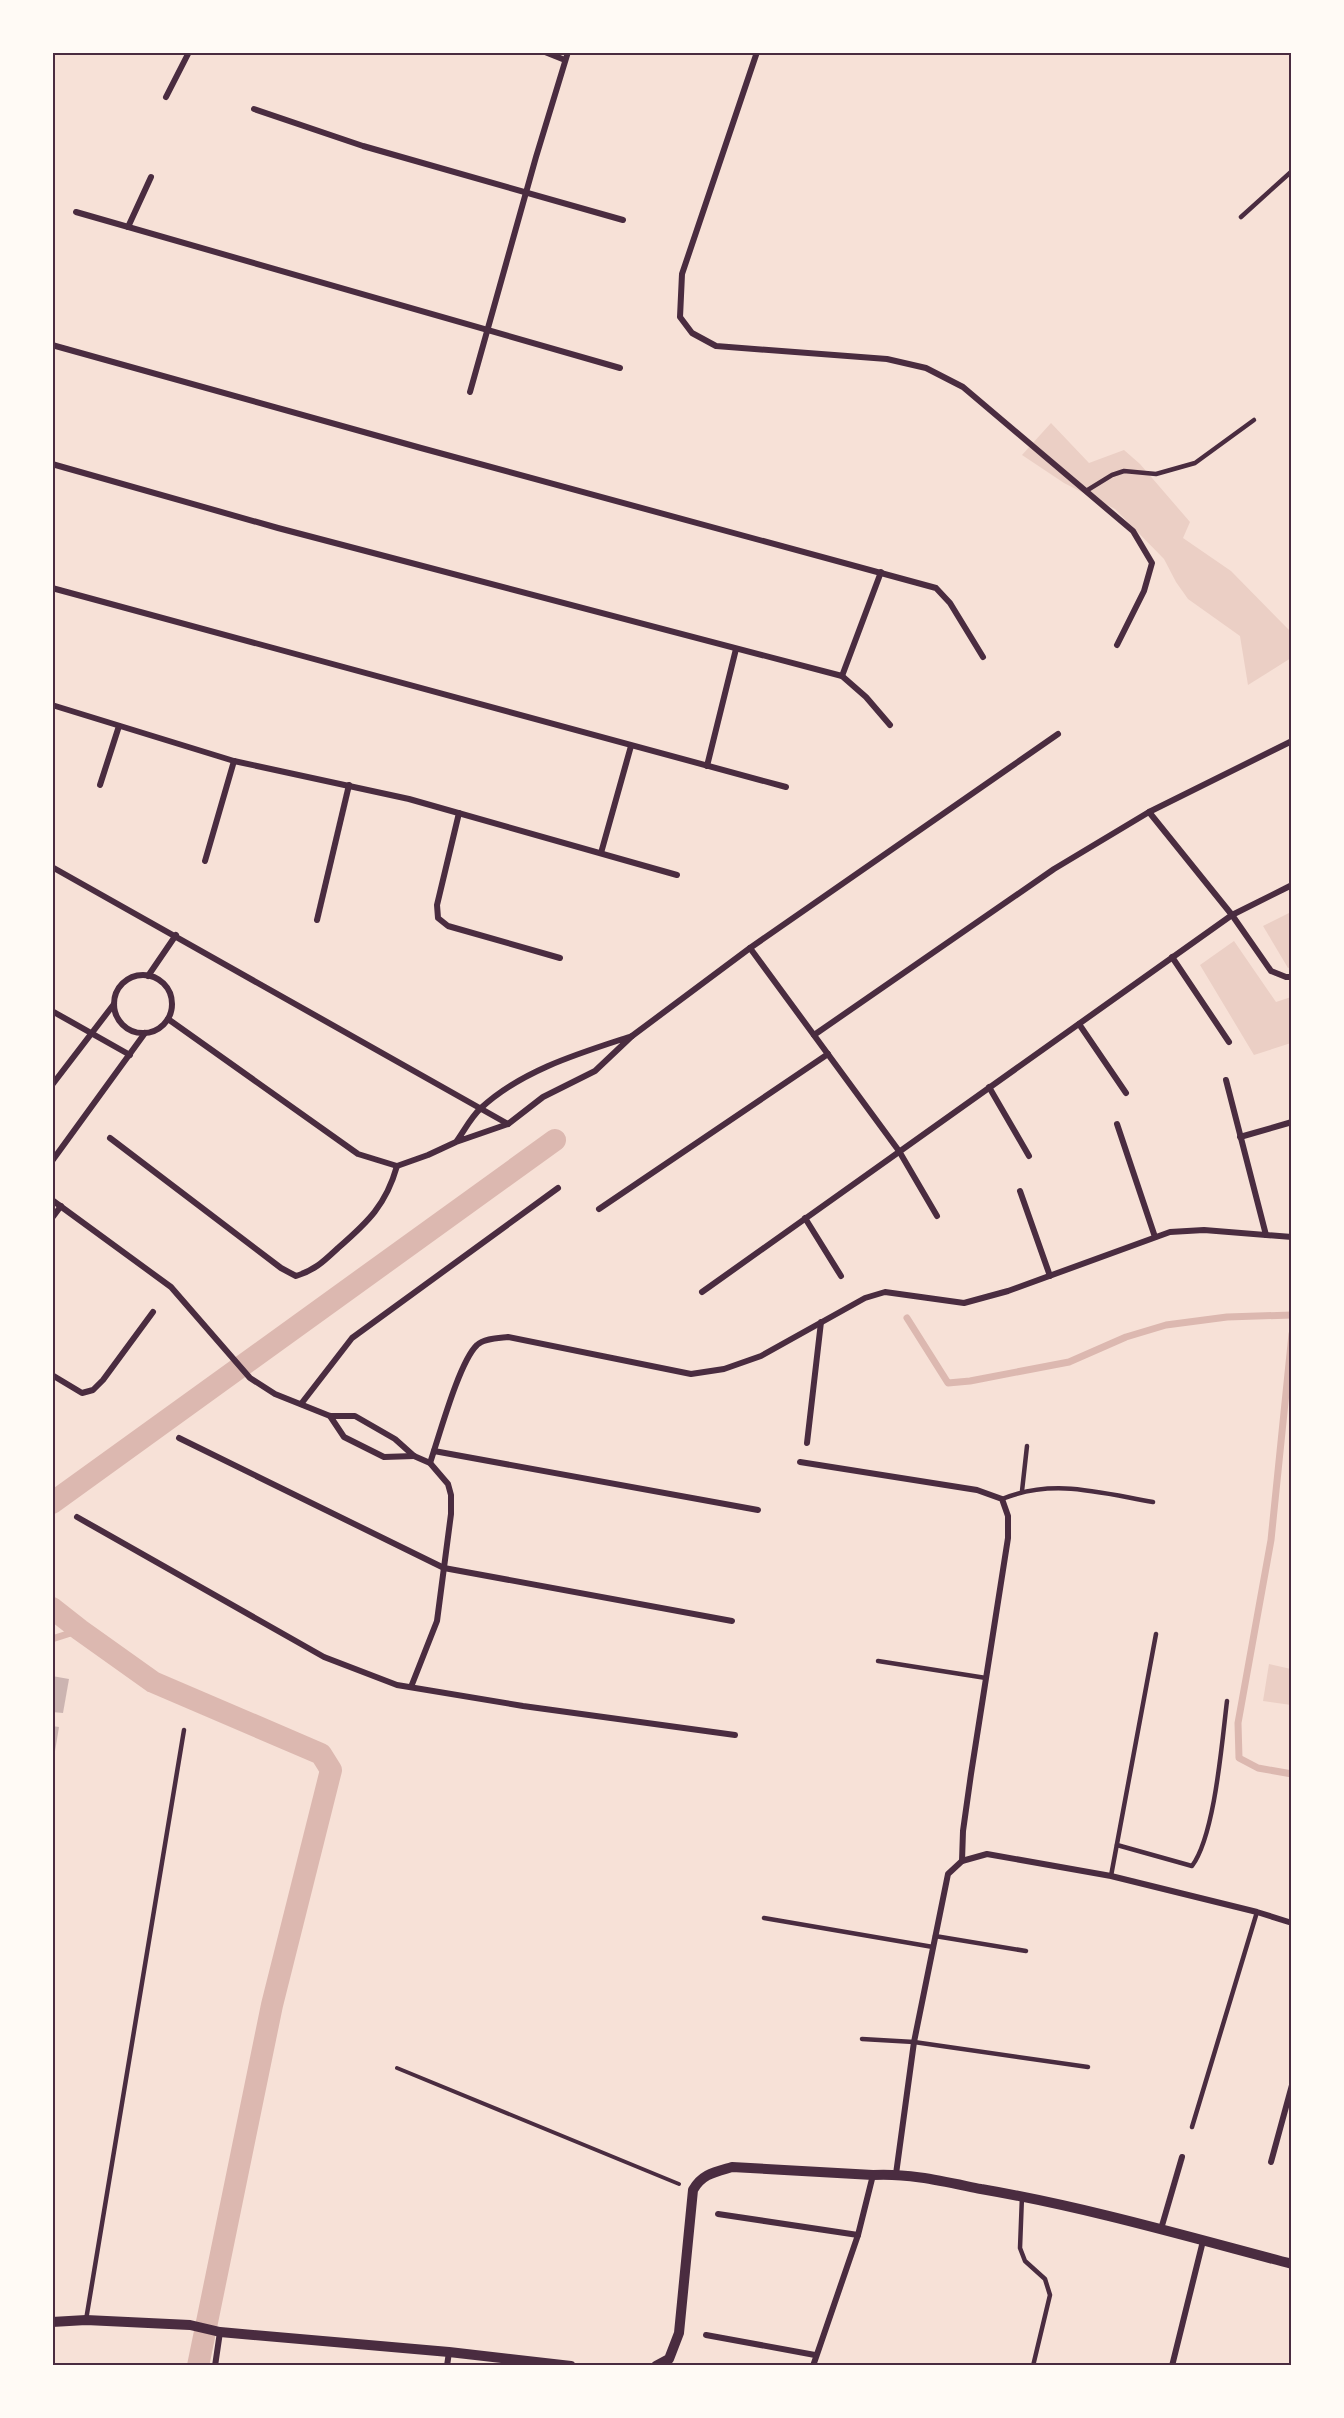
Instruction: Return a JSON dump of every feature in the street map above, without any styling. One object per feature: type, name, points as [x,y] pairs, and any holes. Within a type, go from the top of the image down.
[{"type":"street","points":[[166,97],[189,52]]},
{"type":"street","points":[[545,52],[565,60]]},
{"type":"street","points":[[470,392],[568,52]]},
{"type":"street","points":[[757,52],[682,274],[680,317],[692,333],[716,346],[887,359],[926,368],[963,387],[1133,531],[1152,563],[1144,591],[1117,645]]},
{"type":"street","points":[[254,109],[363,146],[623,220]]},
{"type":"street","points":[[128,227],[151,177]]},
{"type":"street","points":[[76,212],[620,368]]},
{"type":"street","points":[[52,345],[936,588],[944,595],[983,657]]},
{"type":"street","points":[[52,464],[278,528],[842,676],[866,697],[890,725]]},
{"type":"street","points":[[842,676],[881,572]]},
{"type":"street","points":[[52,588],[786,787]]},
{"type":"street","points":[[707,766],[735,649]]},
{"type":"street","points":[[52,705],[234,761],[410,799],[677,875]]},
{"type":"street","points":[[100,785],[119,726]]},
{"type":"street","points":[[168,1019],[358,1154],[398,1166],[508,1124],[543,1097],[595,1071],[632,1036],[750,948],[1058,734]]},
{"type":"street","points":[[814,1035],[1054,869],[1149,812],[1292,741]]},
{"type":"street","points":[[601,853],[631,746]]},
{"type":"street","points":[[205,861],[234,761]]},
{"type":"street","points":[[317,920],[349,785]]},
{"type":"street","points":[[1149,812],[1232,915],[1271,971],[1292,977]]},
{"type":"street","points":[[459,813],[437,905],[438,918],[448,926],[560,958]]},
{"type":"street","points":[[52,867],[508,1124]]},
{"type":"street","points":[[702,1292],[1232,915],[1292,885]]},
{"type":"street","points":[[148,976],[176,935]]},
{"type":"street","points":[[750,948],[899,1151],[936,1216]]},
{"type":"street","points":[[1172,957],[1229,1042]]},
{"type":"street","points":[[148,976],[158,979],[170,993],[173,1002],[168,1019],[154,1031],[145,1033],[136,1033],[120,1022],[114,1004],[116,994],[129,979],[148,976]]},
{"type":"street","points":[[52,1085],[114,1004]]},
{"type":"street","points":[[52,1011],[130,1055]]},
{"type":"street","points":[[1079,1024],[1126,1093]]},
{"type":"street","points":[[52,1161],[145,1033]]},
{"type":"street","points":[[456,1142],[480,1108],[517,1081],[582,1052],[632,1036]]},
{"type":"street","points":[[599,1209],[828,1054]]},
{"type":"street","points":[[1226,1080],[1266,1235]]},
{"type":"street","points":[[989,1087],[1029,1155]]},
{"type":"street","points":[[1240,1137],[1292,1122]]},
{"type":"street","points":[[1117,1124],[1155,1237]]},
{"type":"street","points":[[110,1138],[281,1268],[296,1276],[313,1271],[371,1219],[392,1185],[398,1166]]},
{"type":"street","points":[[301,1404],[352,1338],[558,1188]]},
{"type":"street","points":[[1020,1191],[1050,1275]]},
{"type":"street","points":[[52,1200],[171,1287],[250,1378],[261,1387],[330,1416],[355,1416],[395,1439],[414,1456],[430,1463],[448,1484],[451,1495],[437,1621],[411,1687]]},
{"type":"street","points":[[52,1218],[61,1206]]},
{"type":"street","points":[[805,1218],[841,1276]]},
{"type":"street","points":[[430,1463],[461,1371],[477,1344],[489,1340],[508,1337],[691,1374],[724,1369],[761,1356],[865,1298],[885,1292],[964,1303],[1008,1291],[1170,1232],[1204,1230],[1292,1237]]},
{"type":"street","points":[[52,1375],[82,1393],[93,1390],[104,1380],[153,1312]]},
{"type":"street","points":[[807,1443],[821,1322]]},
{"type":"street","points":[[330,1416],[344,1437],[384,1457],[414,1456]]},
{"type":"street","points":[[179,1438],[444,1568],[732,1621]]},
{"type":"street","points":[[434,1451],[758,1510]]},
{"type":"street","points":[[800,1462],[977,1490],[1002,1499],[1008,1516],[1008,1538],[964,1820],[962,1861]]},
{"type":"street","points":[[77,1517],[324,1657],[397,1685],[523,1706],[735,1735]]},
{"type":"street","points":[[896,2174],[914,2042],[948,1874],[962,1861],[987,1854],[1111,1876],[1257,1912],[1292,1923]]},
{"type":"street","points":[[1271,2162],[1292,2085]]},
{"type":"street","points":[[1161,2229],[1182,2157]]},
{"type":"street","points":[[656,2366],[669,2359],[679,2333],[693,2190],[699,2180],[711,2172],[732,2167],[873,2175],[896,2174],[1022,2196],[1161,2229],[1292,2264]]},
{"type":"street","points":[[813,2366],[858,2235],[873,2175]]},
{"type":"street","points":[[718,2214],[858,2235]]},
{"type":"street","points":[[1172,2366],[1203,2241]]},
{"type":"street","points":[[52,2322],[86,2320],[190,2325],[220,2332],[449,2352],[571,2366]]},
{"type":"street","points":[[215,2366],[220,2332]]},
{"type":"street","points":[[706,2335],[815,2355]]},
{"type":"street","points":[[447,2366],[449,2352]]},
{"type":"lane","points":[[1241,217],[1292,171]]},
{"type":"lane","points":[[1086,491],[1112,475],[1124,471],[1156,474],[1195,463],[1254,420]]},
{"type":"lane","points":[[1022,1491],[1027,1446]]},
{"type":"lane","points":[[1002,1499],[1022,1491],[1069,1488],[1153,1502]]},
{"type":"lane","points":[[1111,1876],[1156,1634]]},
{"type":"lane","points":[[878,1661],[986,1678]]},
{"type":"lane","points":[[1117,1845],[1192,1866],[1203,1847],[1217,1779],[1227,1701]]},
{"type":"lane","points":[[86,2320],[184,1730]]},
{"type":"lane","points":[[1192,2127],[1257,1912]]},
{"type":"lane","points":[[764,1918],[933,1947]]},
{"type":"lane","points":[[935,1936],[1026,1951]]},
{"type":"lane","points":[[862,2039],[914,2042],[1088,2067]]},
{"type":"lane","points":[[1022,2196],[1020,2248],[1025,2261],[1045,2279],[1050,2295],[1033,2366]]},
{"type":"path","points":[[397,2068],[693,2190]]},
{"type":"shaded area","points":[[1051,423],[1089,463],[1124,450],[1140,464],[1190,522],[1183,538],[1231,571],[1291,632],[1291,658],[1248,685],[1240,636],[1188,599],[1164,559],[1115,509],[1064,483],[1022,455]]},
{"type":"shaded area","points":[[1291,912],[1291,967],[1288,968],[1263,926]]},
{"type":"shaded area","points":[[1234,941],[1276,1002],[1291,997],[1291,1043],[1254,1055],[1200,965]]},
{"type":"shaded area","points":[[1269,1664],[1291,1669],[1291,1705],[1263,1701]]},
{"type":"building","points":[[52,1676],[69,1679],[63,1713],[52,1712]]},
{"type":"building","points":[[52,1726],[59,1727],[54,1757],[52,1757]]},
{"type":"waterway","points":[[52,1503],[555,1140]]},
{"type":"waterway","points":[[907,1318],[948,1383],[1069,1362],[1126,1337],[1166,1325],[1227,1317],[1292,1315]]},
{"type":"waterway","points":[[1292,1334],[1271,1540],[1238,1723],[1239,1758],[1258,1768],[1292,1774]]},
{"type":"waterway","points":[[52,1608],[153,1682],[321,1754],[331,1770],[272,2005],[198,2366]]},
{"type":"waterway","points":[[52,1639],[80,1630]]}]
